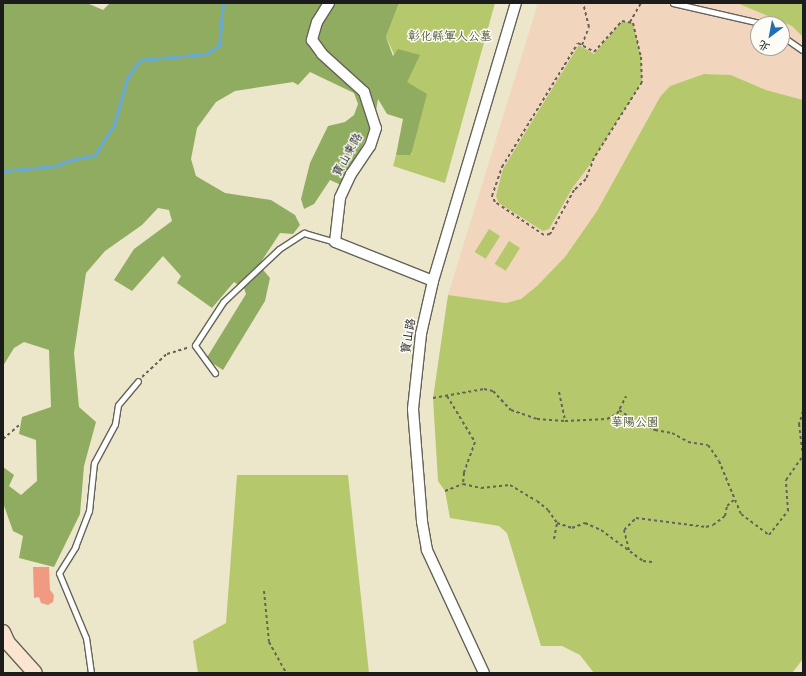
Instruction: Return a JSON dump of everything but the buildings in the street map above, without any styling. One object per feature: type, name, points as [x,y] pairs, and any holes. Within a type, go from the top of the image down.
[{"type":"main road","points":[[3,632],[8,643],[35,673]]},
{"type":"street","name":"寶山東路","points":[[329,3],[316,22],[312,40],[322,54],[364,92],[376,128],[370,146],[351,174],[340,198],[335,242]]},
{"type":"street","name":"寶山路","points":[[484,673],[427,550],[422,522],[413,409],[421,334],[433,281],[516,3]]},
{"type":"street","points":[[335,242],[433,281]]},
{"type":"lane","points":[[673,3],[750,21]]},
{"type":"lane","points":[[790,42],[802,50]]},
{"type":"lane","points":[[216,373],[195,345],[223,302],[279,248],[304,233],[335,242]]},
{"type":"lane","points":[[91,673],[86,638],[59,573],[75,547],[88,512],[94,463],[115,424],[118,405],[138,381]]},
{"type":"path","points":[[582,45],[589,27],[583,3]]},
{"type":"path","points":[[630,22],[641,3]]},
{"type":"path","points":[[622,21],[630,22],[633,23],[641,57],[642,82],[594,158],[586,179],[574,190],[550,234],[544,235],[495,202],[492,196],[502,167],[578,43],[594,52],[622,21]]},
{"type":"path","points":[[138,381],[167,354],[195,345]]},
{"type":"path","points":[[433,398],[484,389],[493,391],[511,410],[538,419],[565,421],[607,419],[617,414],[626,396]]},
{"type":"path","points":[[559,392],[565,421]]},
{"type":"path","points":[[447,396],[475,442],[464,472],[464,484]]},
{"type":"path","points":[[619,410],[637,422],[655,430],[672,433],[688,442],[708,445],[719,461],[741,514],[769,535],[788,510],[786,480],[803,456],[799,424],[803,411]]},
{"type":"path","points":[[3,438],[20,424]]},
{"type":"path","points":[[445,491],[464,484],[481,488],[510,485],[521,489],[548,510],[557,523],[572,528],[585,523],[601,530],[643,561],[652,562]]},
{"type":"path","points":[[629,551],[624,530],[636,518],[706,527],[713,525],[725,516],[727,506],[734,500]]},
{"type":"path","points":[[554,539],[557,523]]},
{"type":"path","points":[[264,591],[269,642],[286,673]]},
{"type":"shaded area","points":[[538,3],[803,3],[803,100],[766,90],[731,75],[704,74],[670,86],[660,97],[597,211],[565,257],[537,286],[521,299],[506,303],[448,295]]},
{"type":"green space","points":[[3,3],[87,3],[103,10],[110,3],[399,3],[386,37],[393,56],[398,49],[420,55],[407,82],[427,94],[411,155],[396,155],[403,119],[387,114],[378,99],[374,123],[345,180],[341,185],[330,180],[314,204],[304,209],[301,199],[310,163],[328,126],[345,122],[354,115],[358,104],[354,93],[310,72],[298,85],[293,82],[235,91],[216,102],[197,128],[191,159],[196,176],[225,193],[271,200],[295,215],[300,225],[293,234],[280,233],[259,265],[270,278],[265,301],[223,370],[206,359],[246,294],[244,288],[234,282],[212,308],[177,283],[181,276],[163,256],[132,291],[114,280],[134,249],[172,221],[169,210],[158,208],[142,225],[105,251],[86,273],[74,353],[79,407],[96,422],[84,466],[80,514],[54,567],[19,558],[23,536],[13,531],[3,503],[3,467],[14,475],[9,486],[21,495],[37,481],[36,440],[19,434],[22,417],[51,407],[49,350],[24,342],[14,348],[3,366]]},
{"type":"green space","name":"彰化縣軍人公墓","points":[[399,3],[495,3],[445,183],[393,166],[396,155],[412,155],[407,82],[386,37]]},
{"type":"green space","points":[[737,3],[803,3],[803,37],[790,25],[790,16],[768,16]]},
{"type":"green space","points":[[622,21],[633,23],[641,57],[642,82],[589,166],[573,187],[549,229],[543,231],[499,203],[496,196],[503,169],[579,45],[594,54]]},
{"type":"green space","name":"華陽公園","points":[[704,74],[731,75],[766,90],[803,100],[803,659],[792,673],[594,673],[580,655],[562,646],[541,646],[507,533],[499,526],[450,518],[445,491],[438,481],[433,398],[448,295],[506,303],[521,299],[537,286],[565,257],[597,211],[660,97],[670,86]]},
{"type":"green space","points":[[489,229],[500,236],[486,259],[475,252]]},
{"type":"green space","points":[[509,241],[520,248],[506,271],[495,264]]},
{"type":"green space","points":[[237,475],[348,475],[369,673],[198,673],[193,641],[226,623]]},
{"type":"waterway","points":[[3,171],[55,166],[70,160],[95,155],[114,125],[127,78],[140,60],[206,54],[219,46],[223,3]]}]
